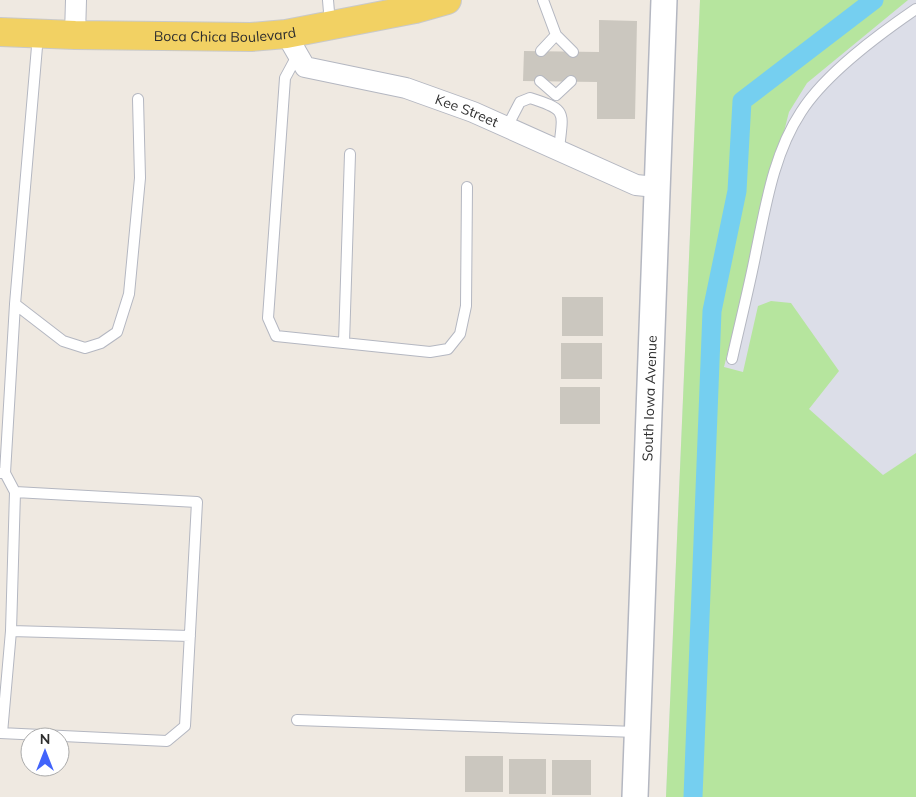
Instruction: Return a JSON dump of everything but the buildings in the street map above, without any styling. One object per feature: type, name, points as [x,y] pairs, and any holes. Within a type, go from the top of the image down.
[{"type":"main road","name":"Boca Chica Boulevard","points":[[0,32],[75,35],[251,37],[292,44],[329,12],[415,8],[446,0]]},
{"type":"street","points":[[75,35],[76,0]]},
{"type":"street","name":"South Iowa Avenue","points":[[635,797],[664,0]]},
{"type":"street","name":"Kee Street","points":[[292,44],[305,67],[406,88],[473,112],[636,185],[656,187]]},
{"type":"lane","points":[[543,0],[556,35],[572,52]]},
{"type":"lane","points":[[732,359],[768,193],[785,138],[801,111],[822,86],[852,58],[916,9]]},
{"type":"lane","points":[[15,492],[196,502],[185,726],[167,741],[1,733],[10,631],[15,492],[2,473],[14,304],[38,33]]},
{"type":"lane","points":[[541,51],[556,35]]},
{"type":"lane","points":[[292,44],[285,78],[268,318],[276,336],[430,352],[448,349],[460,334],[466,306],[467,187]]},
{"type":"lane","points":[[540,81],[556,95]]},
{"type":"lane","points":[[558,149],[562,118],[555,106],[556,95],[571,82]]},
{"type":"lane","points":[[507,127],[520,102],[530,98],[555,106]]},
{"type":"lane","points":[[14,304],[63,341],[85,348],[101,343],[117,332],[129,294],[140,178],[138,99]]},
{"type":"lane","points":[[344,343],[350,154]]},
{"type":"lane","points":[[10,631],[190,636]]},
{"type":"lane","points":[[297,720],[637,732]]},
{"type":"shaded area","points":[[700,0],[916,0],[916,797],[666,797]]},
{"type":"green space","points":[[700,0],[908,0],[807,83],[789,112],[724,367],[743,372],[758,306],[771,301],[791,303],[839,371],[809,409],[883,475],[916,453],[916,797],[666,797]]},
{"type":"waterway","points":[[693,797],[712,311],[737,191],[742,101],[874,0]]}]
